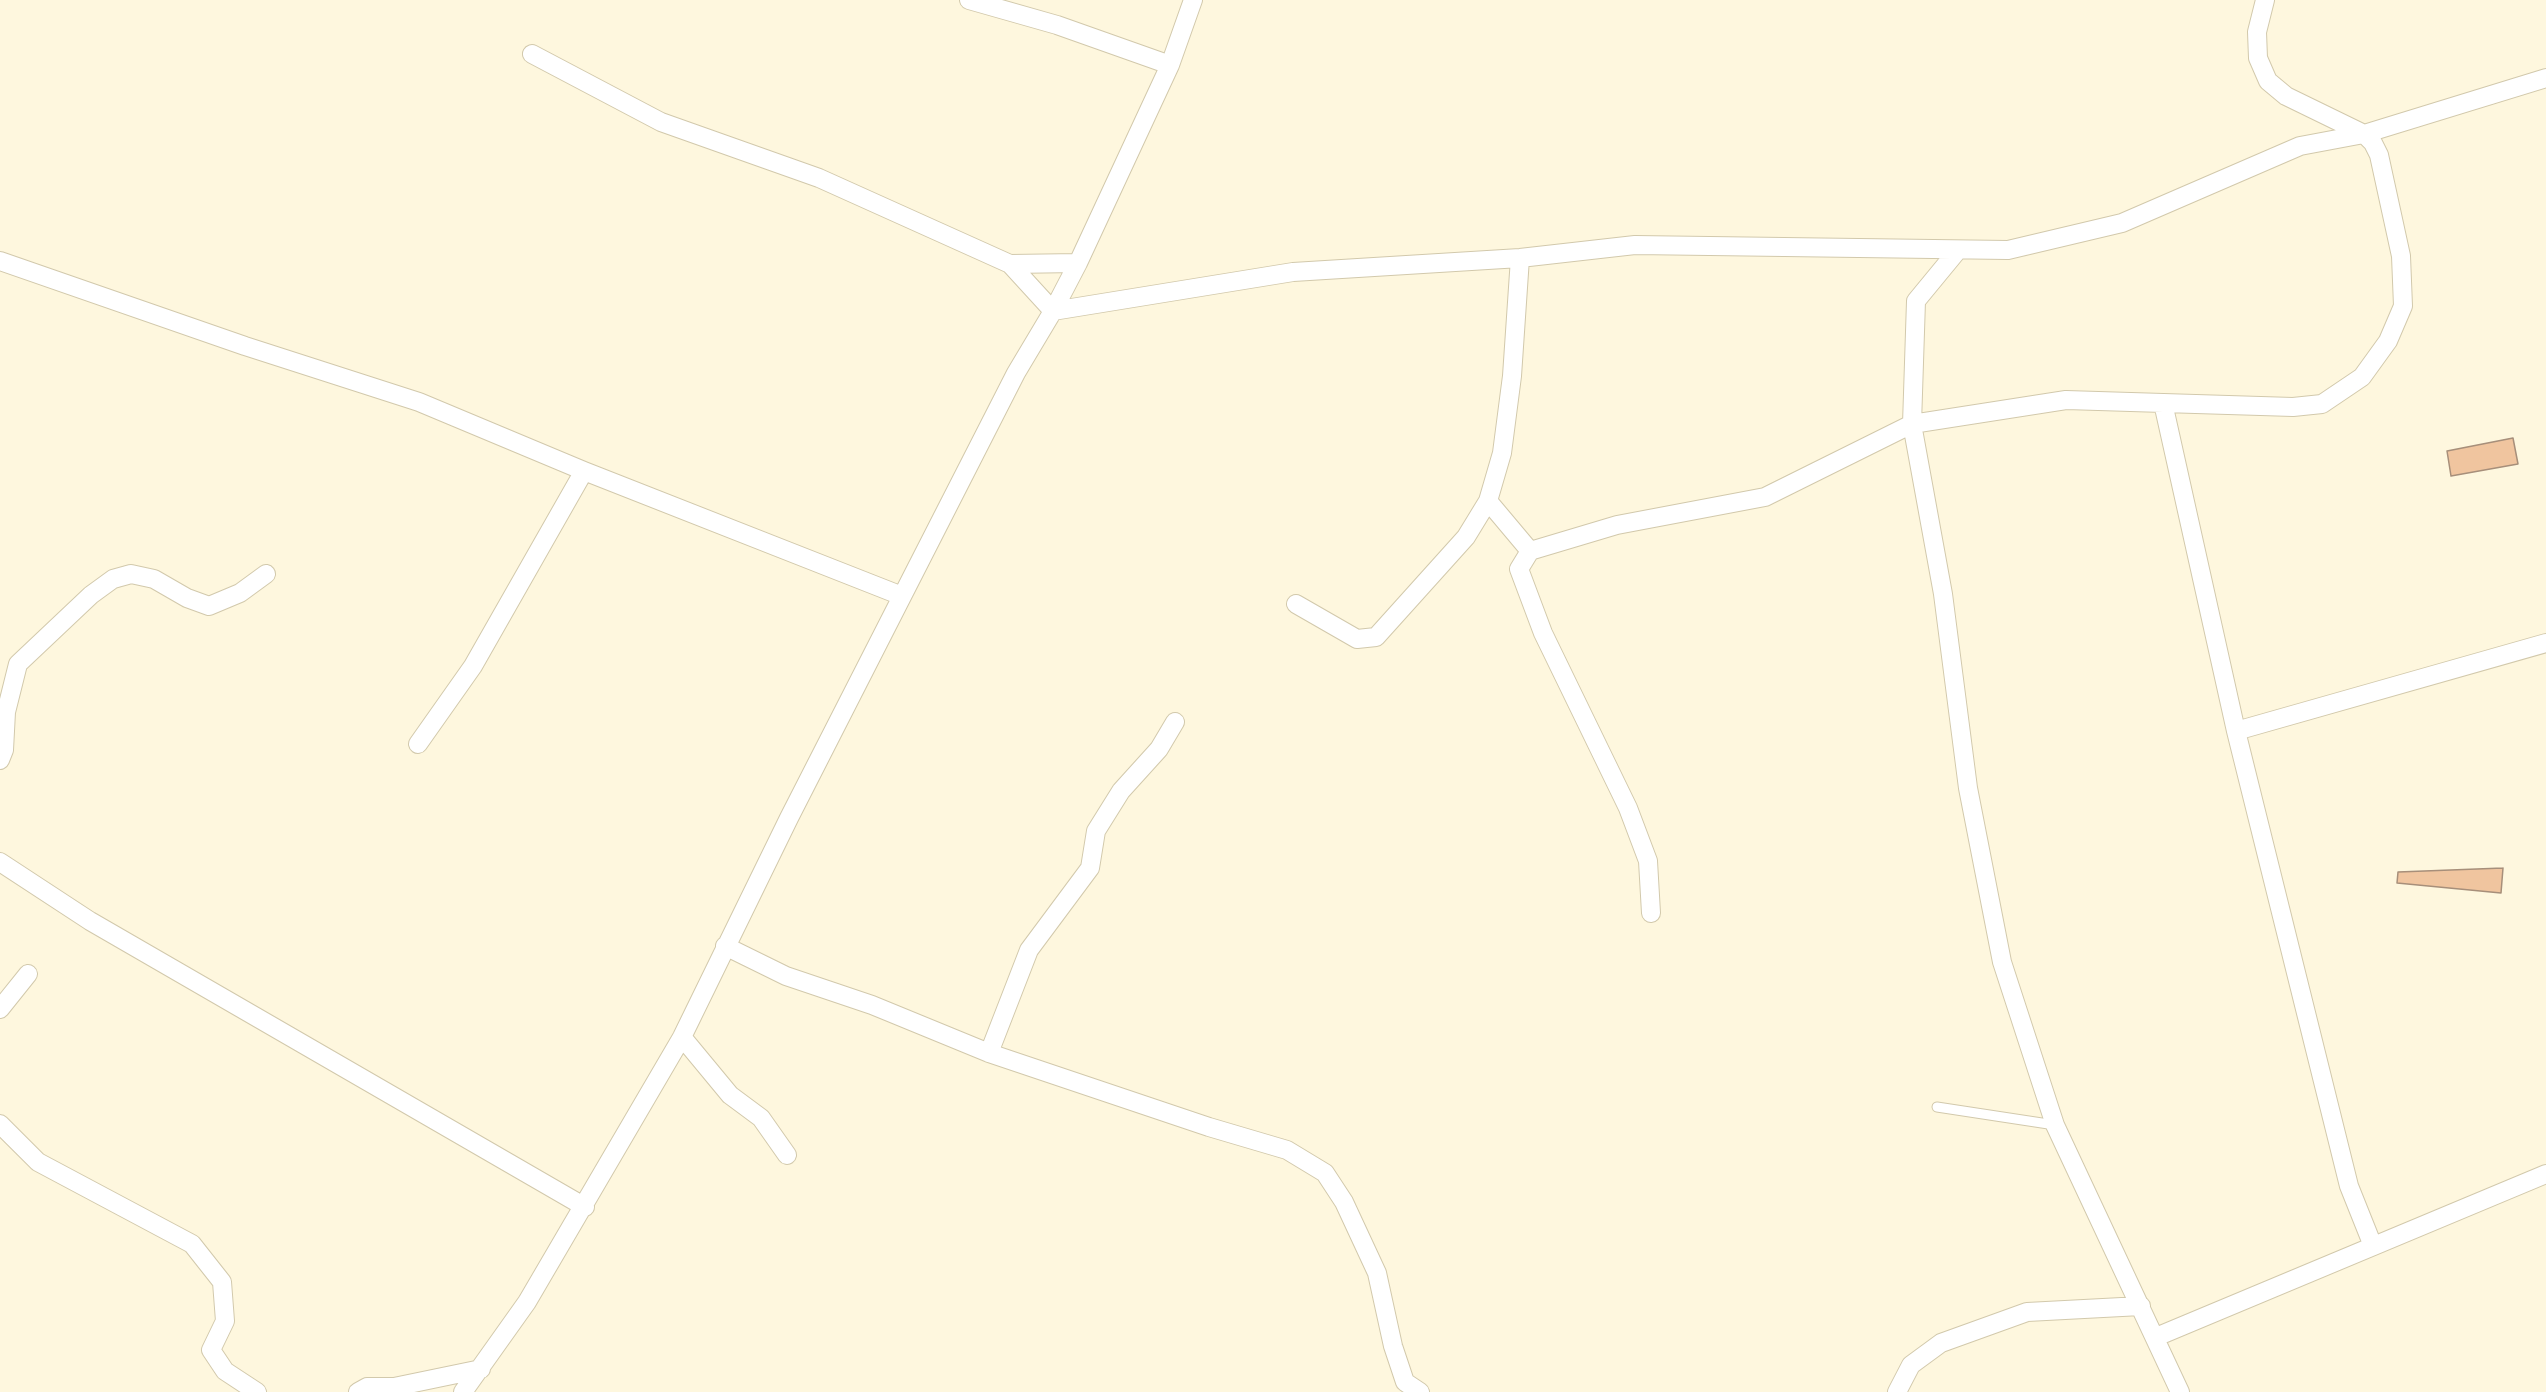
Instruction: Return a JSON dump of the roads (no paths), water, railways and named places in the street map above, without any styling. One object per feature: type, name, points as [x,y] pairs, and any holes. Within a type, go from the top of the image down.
[{"type":"street","points":[[969,0],[1057,25],[1170,65]]},
{"type":"street","points":[[462,1392],[528,1302],[682,1037],[725,946],[902,596],[1016,373],[1053,311],[1078,262],[1170,65],[1193,0]]},
{"type":"street","points":[[1651,913],[1648,861],[1628,808],[1543,633],[1520,569],[1530,551],[1617,525],[1764,496],[1912,424],[2066,400],[2293,407],[2322,404],[2362,377],[2388,341],[2403,306],[2401,256],[2381,166],[2373,143],[2364,134],[2286,96],[2268,81],[2258,58],[2258,32],[2265,0]]},
{"type":"street","points":[[532,54],[661,122],[819,178],[1010,264],[1053,311]]},
{"type":"street","points":[[1053,311],[1293,272],[1520,258],[1635,244],[2008,250],[2122,223],[2300,146],[2364,134],[2546,78]]},
{"type":"street","points":[[1959,250],[1916,301],[1912,424],[1943,594],[1968,788],[2002,962],[2055,1125],[2180,1392]]},
{"type":"street","points":[[1296,604],[1357,639],[1376,637],[1466,537],[1488,501],[1502,453],[1512,376],[1520,258]]},
{"type":"street","points":[[0,261],[234,342],[419,402],[585,471],[902,596]]},
{"type":"street","points":[[1010,264],[1078,262]]},
{"type":"street","points":[[2163,403],[2236,731],[2349,1186],[2373,1246]]},
{"type":"street","points":[[418,744],[473,666],[585,471]]},
{"type":"street","points":[[1488,501],[1530,551]]},
{"type":"street","points":[[0,760],[4,750],[6,712],[18,664],[91,594],[112,579],[131,574],[154,579],[187,598],[209,606],[240,593],[266,574]]},
{"type":"street","points":[[2236,731],[2546,643]]},
{"type":"street","points":[[989,1053],[1029,950],[1090,868],[1096,831],[1120,791],[1159,749],[1175,722]]},
{"type":"street","points":[[0,862],[90,921],[585,1206]]},
{"type":"street","points":[[725,946],[786,976],[872,1005],[989,1053],[1209,1127],[1287,1150],[1325,1173],[1344,1202],[1377,1273],[1393,1346],[1405,1382],[1420,1392]]},
{"type":"street","points":[[0,1008],[28,974]]},
{"type":"street","points":[[682,1037],[730,1095],[761,1118],[787,1155]]},
{"type":"street","points":[[0,1124],[38,1162],[192,1244],[222,1282],[225,1321],[211,1350],[225,1371],[256,1392]]},
{"type":"street","points":[[2156,1337],[2546,1174]]},
{"type":"street","points":[[1897,1392],[1911,1365],[1941,1343],[2027,1312],[2141,1306]]},
{"type":"street","points":[[358,1392],[367,1387],[394,1387],[481,1369]]},
{"type":"lane","points":[[1937,1107],[2055,1125]]}]
